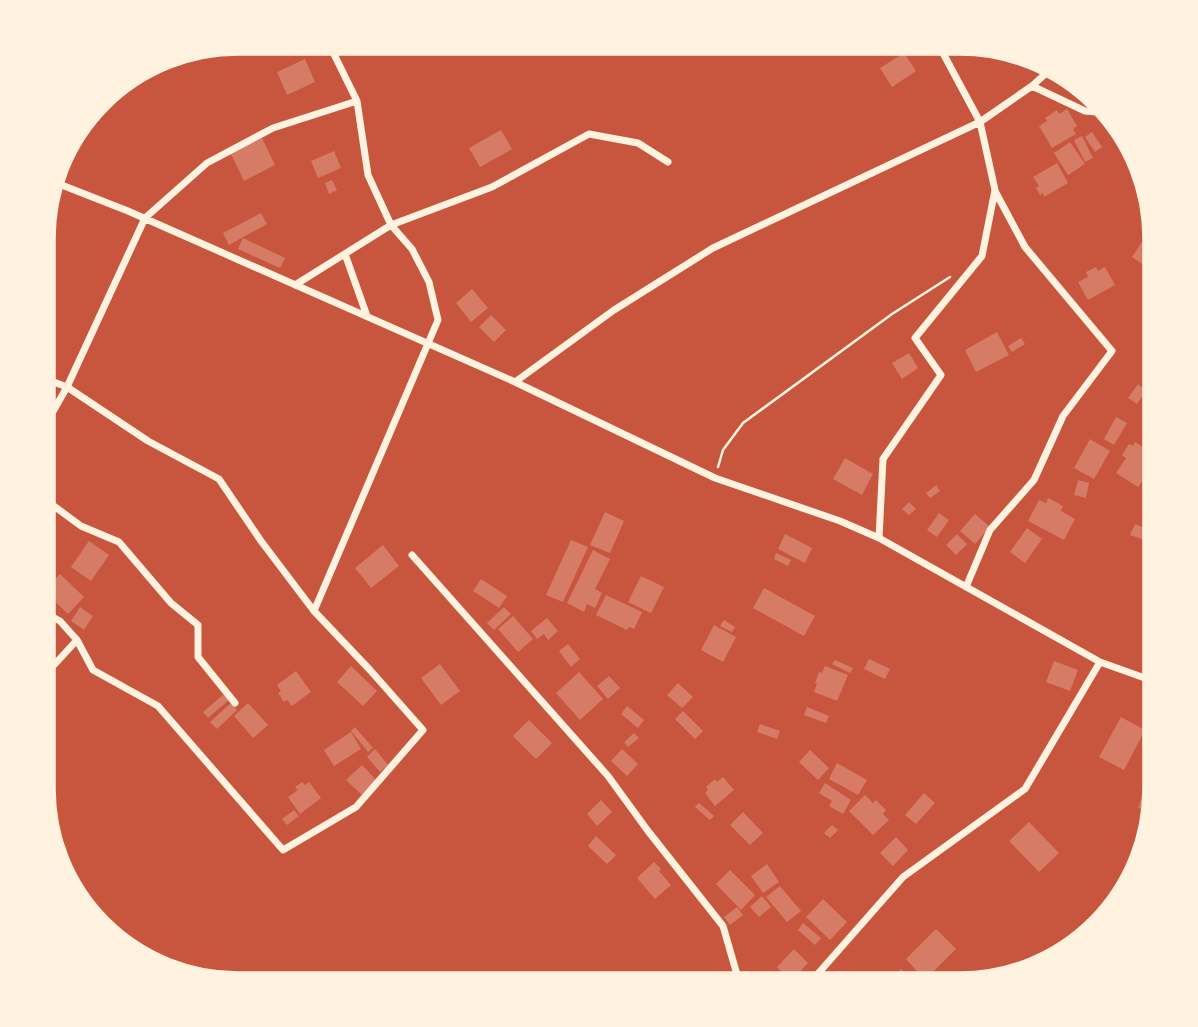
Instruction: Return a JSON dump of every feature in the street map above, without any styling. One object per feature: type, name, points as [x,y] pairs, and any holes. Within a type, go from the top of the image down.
[{"type":"street","points":[[314,611],[438,320],[429,282],[412,249],[391,225],[368,175],[356,102],[334,54]]},
{"type":"street","points":[[944,55],[979,122],[995,190],[1025,247],[1112,351],[1063,415],[1034,480],[990,530],[966,587]]},
{"type":"street","points":[[515,382],[614,310],[713,248],[979,122],[1032,86],[1044,75]]},
{"type":"street","points":[[1032,86],[1085,111],[1093,112]]},
{"type":"street","points":[[54,409],[145,218],[208,163],[272,128],[356,102]]},
{"type":"street","points":[[295,285],[391,225],[492,187],[589,134],[638,143],[668,162]]},
{"type":"street","points":[[62,185],[145,218],[515,382],[715,478],[841,521],[878,538],[1100,662],[1144,678]]},
{"type":"street","points":[[878,538],[883,459],[941,376],[915,338],[982,256],[995,190]]},
{"type":"street","points":[[345,254],[367,316]]},
{"type":"street","points":[[54,382],[67,387],[148,441],[219,479],[261,541],[314,611],[423,730],[356,807],[283,850],[158,706],[93,670],[77,640],[55,618]]},
{"type":"street","points":[[54,506],[81,526],[119,542],[171,603],[198,625],[198,656],[235,703]]},
{"type":"street","points":[[412,555],[608,776],[723,926],[736,972]]},
{"type":"street","points":[[55,664],[77,640]]},
{"type":"street","points":[[819,972],[903,877],[1025,789],[1100,662]]},
{"type":"path","points":[[715,478],[723,450],[743,423],[892,314],[951,277]]},
{"type":"building","points":[[905,55],[916,71],[892,87],[880,68]]},
{"type":"building","points":[[305,59],[315,82],[287,95],[277,72]]},
{"type":"building","points":[[1067,109],[1077,126],[1073,129],[1076,134],[1052,148],[1039,126],[1057,110],[1059,114]]},
{"type":"building","points":[[501,130],[512,149],[480,167],[469,148]]},
{"type":"building","points":[[1092,132],[1102,147],[1095,152],[1085,137]]},
{"type":"building","points":[[1082,136],[1093,158],[1085,162],[1074,140]]},
{"type":"building","points":[[262,138],[275,165],[244,181],[231,154]]},
{"type":"building","points":[[1070,142],[1085,164],[1068,175],[1054,153]]},
{"type":"building","points":[[334,151],[341,168],[318,178],[311,161]]},
{"type":"building","points":[[1057,163],[1068,183],[1044,197],[1036,188],[1039,186],[1033,177]]},
{"type":"building","points":[[332,180],[337,190],[329,194],[325,183]]},
{"type":"building","points":[[261,213],[267,224],[229,245],[223,233]]},
{"type":"building","points":[[243,238],[285,258],[280,268],[238,249]]},
{"type":"building","points":[[1143,240],[1143,265],[1132,257]]},
{"type":"building","points":[[1096,267],[1098,271],[1105,267],[1115,285],[1088,300],[1078,282],[1088,277],[1086,272]]},
{"type":"building","points":[[472,289],[488,308],[471,322],[456,303]]},
{"type":"building","points":[[491,315],[506,330],[494,342],[479,327]]},
{"type":"building","points":[[997,332],[1009,355],[976,372],[965,350]]},
{"type":"building","points":[[1021,338],[1025,344],[1012,352],[1008,346]]},
{"type":"building","points":[[909,353],[918,368],[902,379],[892,363]]},
{"type":"building","points":[[1138,384],[1143,389],[1143,395],[1137,404],[1128,398]]},
{"type":"building","points":[[1116,417],[1127,423],[1114,445],[1104,439]]},
{"type":"building","points":[[1090,439],[1110,451],[1094,479],[1074,468]]},
{"type":"building","points":[[1135,442],[1143,447],[1143,480],[1138,487],[1116,473],[1126,458],[1122,455],[1129,444],[1133,446]]},
{"type":"building","points":[[845,458],[873,474],[862,495],[833,479]]},
{"type":"building","points":[[1078,480],[1089,483],[1086,498],[1074,495]]},
{"type":"building","points":[[936,485],[940,491],[930,498],[926,493]]},
{"type":"building","points":[[1048,498],[1063,506],[1061,511],[1075,519],[1064,540],[1028,521],[1039,500],[1046,503]]},
{"type":"building","points":[[909,502],[916,509],[909,515],[902,509]]},
{"type":"building","points":[[605,512],[624,521],[610,553],[590,545]]},
{"type":"building","points":[[939,513],[949,520],[937,537],[927,530]]},
{"type":"building","points":[[975,514],[990,527],[975,544],[960,531]]},
{"type":"building","points":[[1135,524],[1144,528],[1144,540],[1130,535]]},
{"type":"building","points":[[1027,528],[1042,539],[1025,563],[1010,552]]},
{"type":"building","points":[[785,534],[812,548],[805,563],[778,549]]},
{"type":"building","points":[[957,534],[967,544],[956,555],[946,545]]},
{"type":"building","points":[[571,540],[588,547],[563,602],[546,595]]},
{"type":"building","points":[[89,541],[109,555],[91,581],[71,567]]},
{"type":"building","points":[[383,545],[399,566],[371,588],[355,568]]},
{"type":"building","points":[[593,550],[610,559],[595,589],[602,593],[595,608],[587,604],[584,612],[567,603]]},
{"type":"building","points":[[776,553],[791,560],[788,566],[774,559]]},
{"type":"building","points":[[60,574],[84,597],[68,614],[55,601],[55,580]]},
{"type":"building","points":[[641,576],[664,587],[651,613],[628,602]]},
{"type":"building","points":[[481,579],[507,596],[499,608],[473,591]]},
{"type":"building","points":[[764,588],[815,616],[804,636],[753,608]]},
{"type":"building","points":[[606,595],[642,612],[634,629],[629,627],[627,630],[596,615]]},
{"type":"building","points":[[80,607],[93,616],[84,630],[71,621]]},
{"type":"building","points":[[504,607],[511,614],[494,630],[487,623]]},
{"type":"building","points":[[513,616],[533,639],[518,652],[498,629]]},
{"type":"building","points":[[547,618],[558,631],[548,640],[544,634],[537,639],[531,631]]},
{"type":"building","points":[[724,620],[735,627],[732,632],[720,626]]},
{"type":"building","points":[[714,625],[736,637],[723,662],[701,650]]},
{"type":"building","points":[[568,644],[580,659],[571,667],[559,651]]},
{"type":"building","points":[[869,659],[890,669],[885,679],[864,669]]},
{"type":"building","points":[[835,660],[853,668],[850,673],[832,664]]},
{"type":"building","points":[[1054,661],[1078,670],[1070,691],[1046,682]]},
{"type":"building","points":[[440,664],[460,691],[441,705],[421,678]]},
{"type":"building","points":[[351,666],[377,691],[363,706],[337,682]]},
{"type":"building","points":[[825,666],[848,675],[837,701],[814,692],[819,672],[822,673]]},
{"type":"building","points":[[296,671],[311,692],[292,706],[287,700],[284,702],[278,693],[281,691],[277,685]]},
{"type":"building","points":[[579,672],[603,699],[580,720],[556,693]]},
{"type":"building","points":[[609,676],[620,688],[608,699],[597,686]]},
{"type":"building","points":[[678,683],[693,697],[682,708],[667,695]]},
{"type":"building","points":[[224,694],[229,700],[208,718],[203,712]]},
{"type":"building","points":[[231,703],[237,710],[217,729],[210,722]]},
{"type":"building","points":[[248,703],[268,725],[253,738],[234,716]]},
{"type":"building","points":[[627,706],[644,720],[638,728],[621,714]]},
{"type":"building","points":[[807,707],[829,716],[826,723],[804,715]]},
{"type":"building","points":[[683,711],[703,731],[695,739],[675,719]]},
{"type":"building","points":[[1121,717],[1144,729],[1124,770],[1099,757]]},
{"type":"building","points":[[529,720],[552,743],[536,759],[513,736]]},
{"type":"building","points":[[760,724],[780,731],[777,739],[757,732]]},
{"type":"building","points":[[355,727],[373,748],[368,752],[351,731]]},
{"type":"building","points":[[351,732],[361,749],[334,766],[324,750]]},
{"type":"building","points":[[634,733],[639,738],[628,747],[624,742]]},
{"type":"building","points":[[375,749],[388,765],[380,772],[367,757]]},
{"type":"building","points":[[622,749],[638,764],[627,776],[611,761]]},
{"type":"building","points":[[810,750],[829,768],[818,780],[799,762]]},
{"type":"building","points":[[837,763],[867,780],[858,795],[829,779]]},
{"type":"building","points":[[362,765],[377,781],[362,795],[346,780]]},
{"type":"building","points":[[723,777],[734,790],[715,806],[705,793],[708,790],[706,787],[715,779],[717,782]]},
{"type":"building","points":[[302,782],[305,785],[309,782],[321,798],[300,814],[288,797],[298,790],[295,787]]},
{"type":"building","points":[[825,783],[851,800],[843,814],[829,806],[832,801],[819,793]]},
{"type":"building","points":[[1144,791],[1142,810],[1138,808]]},
{"type":"building","points":[[924,793],[935,803],[916,824],[905,815]]},
{"type":"building","points":[[865,795],[873,803],[876,800],[886,810],[883,814],[889,820],[873,835],[849,811]]},
{"type":"building","points":[[601,800],[612,812],[597,826],[587,814]]},
{"type":"building","points":[[699,803],[714,816],[710,820],[695,807]]},
{"type":"building","points":[[294,810],[299,816],[287,825],[282,819]]},
{"type":"building","points":[[743,812],[763,833],[750,845],[730,825]]},
{"type":"building","points":[[1029,822],[1059,853],[1039,872],[1009,841]]},
{"type":"building","points":[[832,825],[838,830],[830,838],[824,833]]},
{"type":"building","points":[[596,836],[616,855],[607,864],[588,846]]},
{"type":"building","points":[[896,837],[908,850],[893,866],[880,853]]},
{"type":"building","points":[[654,862],[671,885],[655,899],[637,878]]},
{"type":"building","points":[[767,864],[779,882],[763,893],[751,876]]},
{"type":"building","points":[[730,870],[755,895],[741,910],[716,884]]},
{"type":"building","points":[[780,886],[801,911],[787,922],[766,897]]},
{"type":"building","points":[[762,896],[771,907],[759,917],[750,907]]},
{"type":"building","points":[[823,899],[847,922],[830,940],[806,917]]},
{"type":"building","points":[[737,907],[743,915],[730,925],[724,917]]},
{"type":"building","points":[[803,923],[821,938],[815,945],[798,930]]},
{"type":"building","points":[[936,929],[956,949],[933,972],[918,972],[906,959]]},
{"type":"building","points":[[794,949],[808,963],[799,972],[782,972],[777,967]]}]
